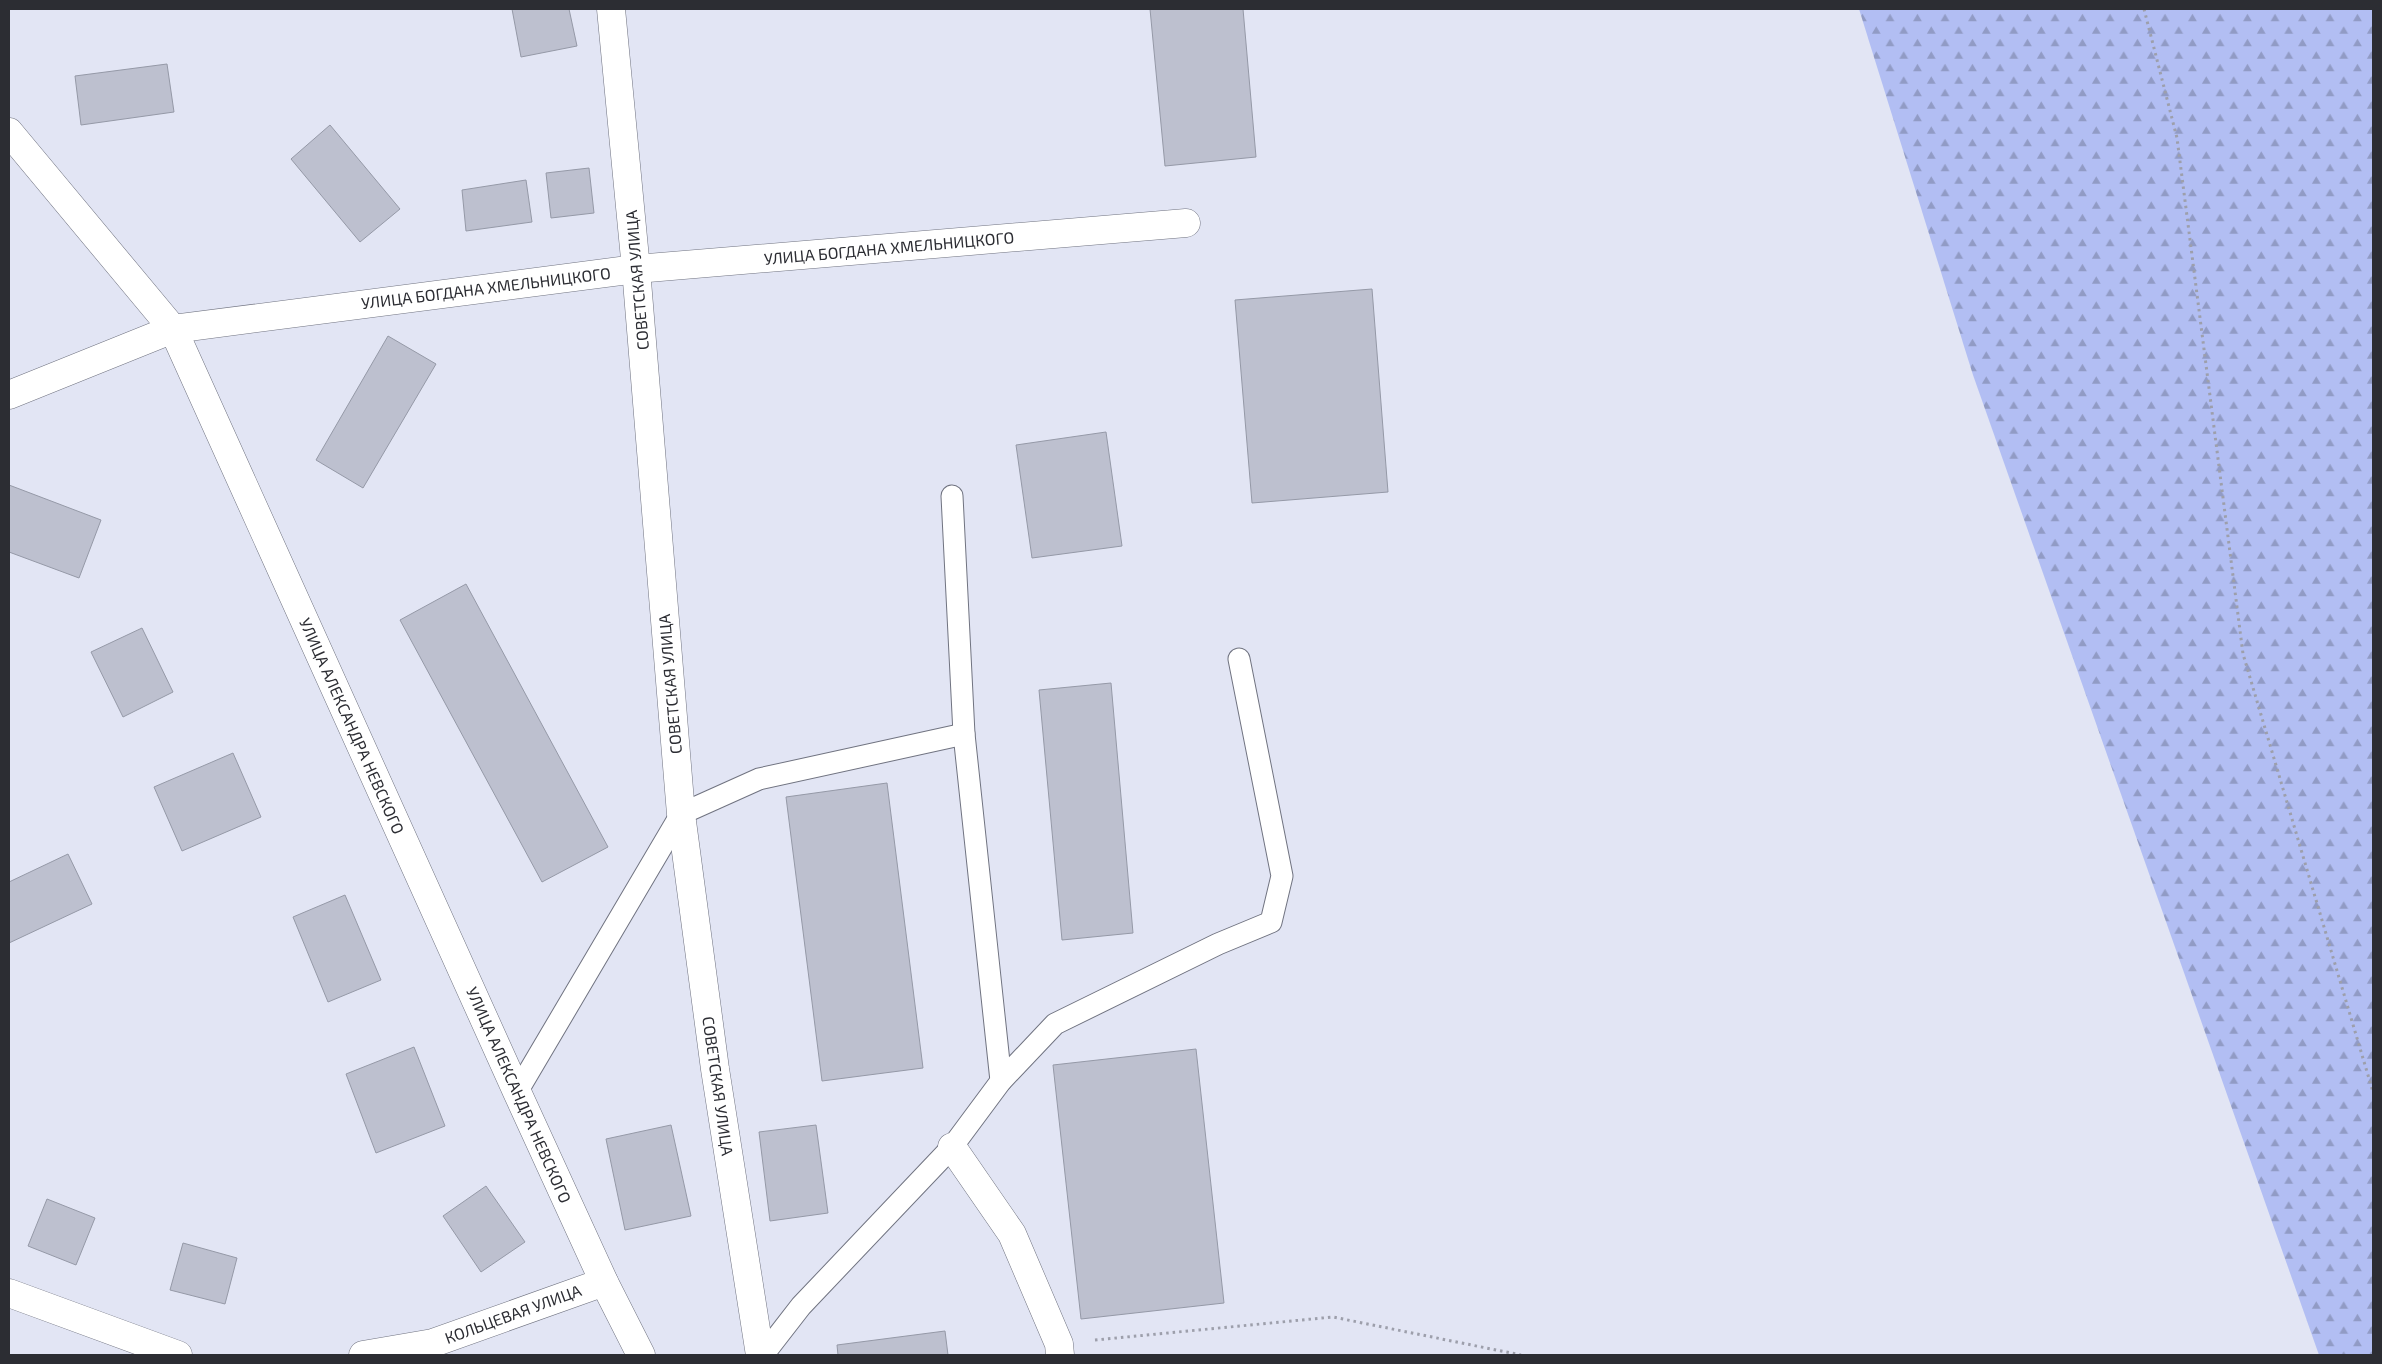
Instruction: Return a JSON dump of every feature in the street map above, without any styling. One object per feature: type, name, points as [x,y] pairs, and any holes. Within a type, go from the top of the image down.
[{"type":"street","name":"СОВЕТСКАЯ УЛИЦА","points":[[611,9],[636,269],[681,814],[715,1070],[761,1355]]},
{"type":"street","name":"УЛИЦА АЛЕКСАНДРА НЕВСКОГО","points":[[9,132],[173,329],[517,1092],[604,1282],[641,1355]]},
{"type":"street","name":"УЛИЦА БОГДАНА ХМЕЛЬНИЦКОГО","points":[[9,396],[173,329],[636,269],[1186,223]]},
{"type":"street","points":[[952,1147],[1012,1234],[1059,1349]]},
{"type":"street","name":"КОЛЬЦЕВАЯ УЛИЦА","points":[[363,1355],[433,1343],[604,1282]]},
{"type":"street","points":[[9,1292],[178,1355]]},
{"type":"lane","points":[[952,496],[964,734],[1001,1080]]},
{"type":"lane","points":[[761,1355],[801,1306],[952,1147],[1001,1080],[1055,1024],[1218,944],[1271,922],[1282,876],[1239,659]]},
{"type":"lane","points":[[517,1092],[681,814],[759,779],[964,734]]},
{"type":"path","points":[[2144,9],[2178,138],[2243,654],[2373,1092]]},
{"type":"path","points":[[1059,1349],[1333,1317],[1522,1355]]},
{"type":"green space","points":[[1859,9],[2373,9],[2373,1355],[2319,1355],[1973,375]]},
{"type":"building","points":[[512,9],[569,9],[577,46],[521,57]]},
{"type":"building","points":[[1150,9],[1243,9],[1256,157],[1165,166]]},
{"type":"building","points":[[167,64],[174,112],[81,125],[75,76]]},
{"type":"building","points":[[330,125],[400,209],[360,242],[291,159]]},
{"type":"building","points":[[589,168],[594,213],[551,218],[546,173]]},
{"type":"building","points":[[526,180],[532,222],[466,231],[462,190]]},
{"type":"building","points":[[1372,289],[1388,492],[1252,503],[1235,300]]},
{"type":"building","points":[[388,336],[436,364],[363,488],[316,460]]},
{"type":"building","points":[[1106,432],[1122,546],[1032,558],[1016,445]]},
{"type":"building","points":[[9,485],[101,520],[79,578],[9,552]]},
{"type":"building","points":[[466,584],[608,847],[542,882],[400,620]]},
{"type":"building","points":[[142,628],[173,692],[123,717],[91,652]]},
{"type":"building","points":[[1111,683],[1133,933],[1062,940],[1039,690]]},
{"type":"building","points":[[233,753],[261,817],[182,851],[154,787]]},
{"type":"building","points":[[887,783],[923,1068],[822,1081],[786,797]]},
{"type":"building","points":[[68,854],[92,904],[9,943],[9,882]]},
{"type":"building","points":[[345,895],[381,980],[328,1002],[293,917]]},
{"type":"building","points":[[414,1047],[445,1126],[376,1153],[346,1074]]},
{"type":"building","points":[[1196,1049],[1224,1303],[1081,1319],[1053,1065]]},
{"type":"building","points":[[671,1125],[691,1216],[625,1230],[606,1139]]},
{"type":"building","points":[[816,1125],[828,1213],[770,1221],[759,1132]]},
{"type":"building","points":[[486,1186],[525,1242],[481,1272],[443,1216]]},
{"type":"building","points":[[47,1199],[95,1218],[76,1265],[28,1246]]},
{"type":"building","points":[[183,1243],[237,1258],[225,1304],[170,1290]]},
{"type":"building","points":[[945,1331],[948,1355],[838,1355],[837,1345]]}]
